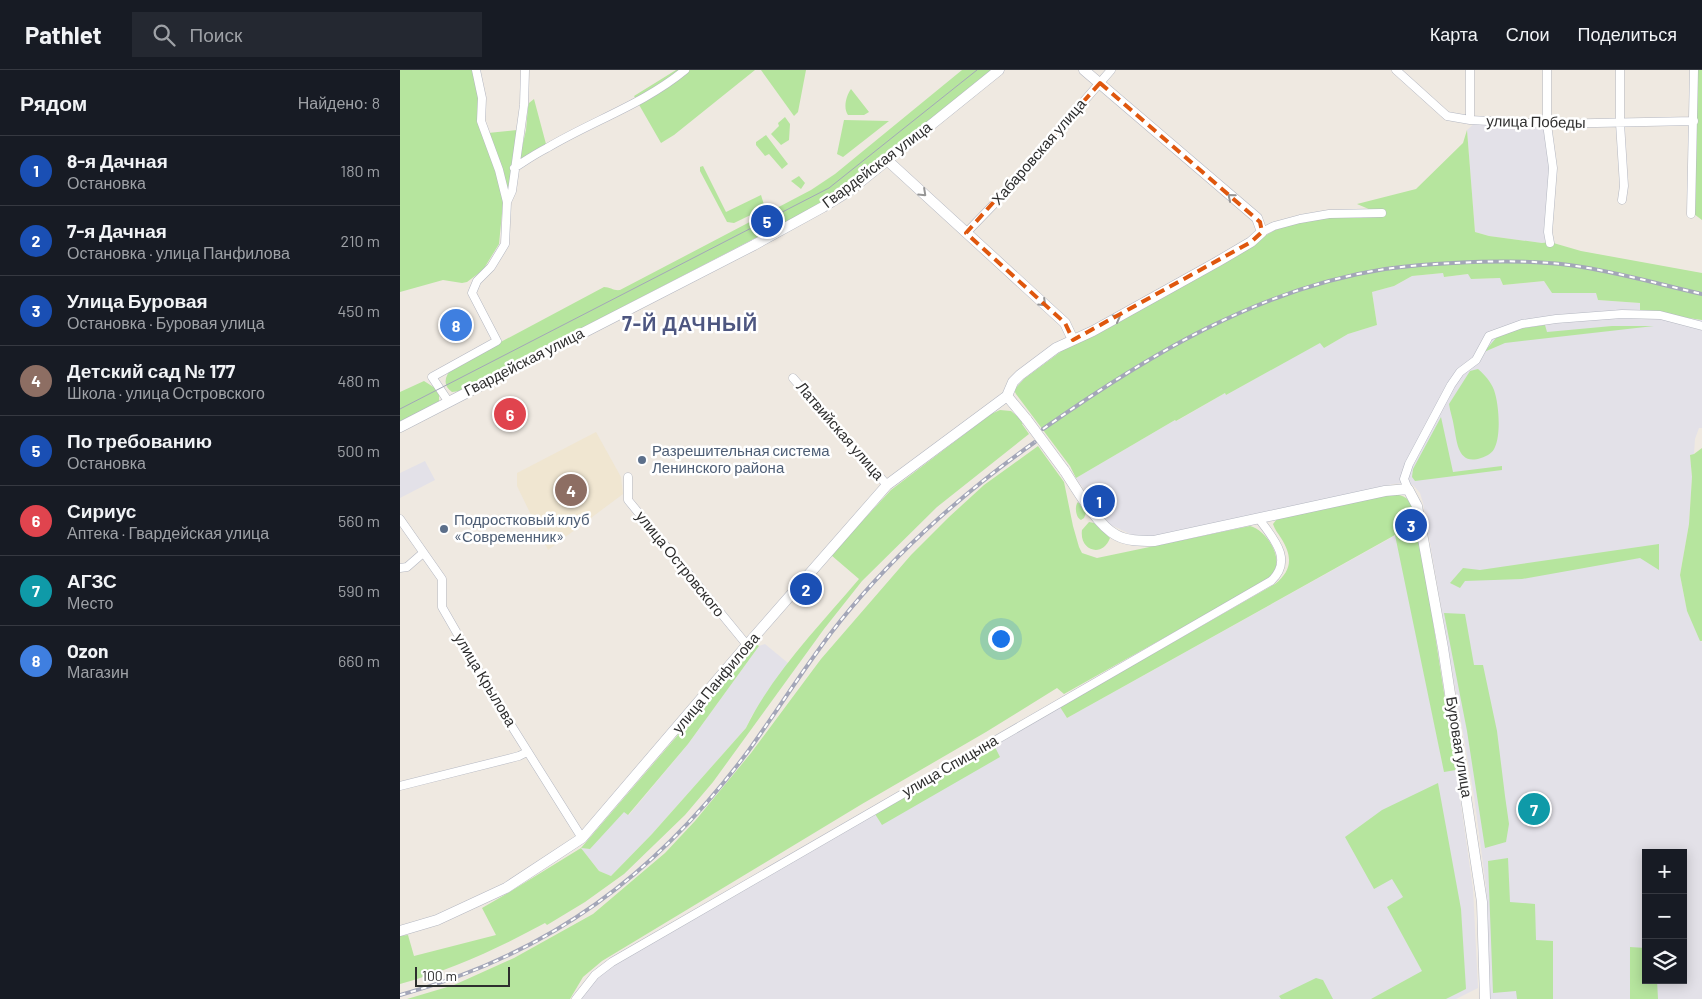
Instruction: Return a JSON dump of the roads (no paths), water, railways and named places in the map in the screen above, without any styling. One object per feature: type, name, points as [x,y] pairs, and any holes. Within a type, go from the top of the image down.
[{"type":"main road","name":"Гвардейская улица","points":[[400,427],[786,228],[849,191],[999,70]]},
{"type":"main road","points":[[1084,70],[1257,218],[1262,232],[1251,242],[1217,262],[1093,331],[1056,348],[1013,382],[1007,396],[1027,420],[1100,521],[1114,534],[1127,539],[1154,541],[1385,491],[1411,493]]},
{"type":"main road","points":[[887,160],[1065,323],[1073,340]]},
{"type":"main road","name":"улица Панфилова","points":[[400,931],[438,920],[506,888],[582,838],[609,809],[746,645],[886,485],[1007,396]]},
{"type":"main road","name":"Буровая улица","points":[[1411,493],[1420,524],[1443,648],[1482,902],[1485,999]]},
{"type":"street","points":[[448,401],[432,376],[497,341],[472,292],[476,281],[491,267],[505,244],[507,202],[482,121],[482,98],[476,70]]},
{"type":"street","points":[[507,202],[512,191],[524,105],[525,70]]},
{"type":"street","points":[[514,168],[548,147],[671,82],[685,70]]},
{"type":"street","name":"Хабаровская улица","points":[[966,233],[997,201],[1111,70]]},
{"type":"street","name":"улица Победы","points":[[1396,70],[1447,116],[1470,120],[1547,124],[1694,121]]},
{"type":"street","points":[[1470,70],[1470,120]]},
{"type":"street","points":[[1547,70],[1547,124],[1553,168],[1548,232],[1550,243]]},
{"type":"street","points":[[1620,70],[1620,122],[1624,186],[1622,200]]},
{"type":"street","points":[[1691,214],[1694,70]]},
{"type":"street","points":[[1262,232],[1274,226],[1300,219],[1329,214],[1382,213]]},
{"type":"street","points":[[1411,493],[1404,479],[1410,464],[1444,397],[1460,372],[1476,360],[1489,336],[1522,324],[1556,319],[1622,314],[1660,315],[1702,326]]},
{"type":"street","name":"Латвийская улица","points":[[793,378],[886,485]]},
{"type":"street","name":"улица Островского","points":[[628,477],[628,500],[746,645]]},
{"type":"street","name":"улица Крылова","points":[[400,518],[442,579],[442,607],[527,752],[582,838]]},
{"type":"street","name":"улица Спицына","points":[[576,999],[595,975],[612,962],[1272,581],[1279,574],[1282,564],[1281,555],[1278,544],[1258,519]]},
{"type":"street","points":[[400,568],[407,567],[423,553]]},
{"type":"street","points":[[400,786],[519,756],[527,752]]},
{"type":"tram line","points":[[400,409],[829,188],[977,70]]},
{"type":"railway","points":[[1043,429],[1122,376],[1205,329],[1248,309],[1292,292],[1338,279],[1385,269],[1444,263],[1554,263],[1619,274],[1702,294]]},
{"type":"railway","points":[[400,995],[454,978],[505,957],[552,932],[596,904],[638,871],[677,835],[714,794],[749,750],[831,633],[876,580],[952,506],[1035,442]]},
{"type":"place","name":"По требованию","points":[[767,221]]},
{"type":"place","name":"Ozon","points":[[456,325]]},
{"type":"place","name":"Сириус","points":[[510,414]]},
{"type":"place","name":"Разрешительная система Ленинского района","points":[[642,460]]},
{"type":"place","name":"Детский сад № 177","points":[[571,490]]},
{"type":"place","name":"8-я Дачная","points":[[1099,501]]},
{"type":"place","name":"Улица Буровая","points":[[1411,525]]},
{"type":"place","name":"Подростковый клуб «Современник»","points":[[444,529]]},
{"type":"place","name":"7-я Дачная","points":[[806,589]]},
{"type":"place","name":"АГЗС","points":[[1534,809]]},
{"type":"district","name":"7-Й ДАЧНЫЙ","points":[[690,324]]}]
